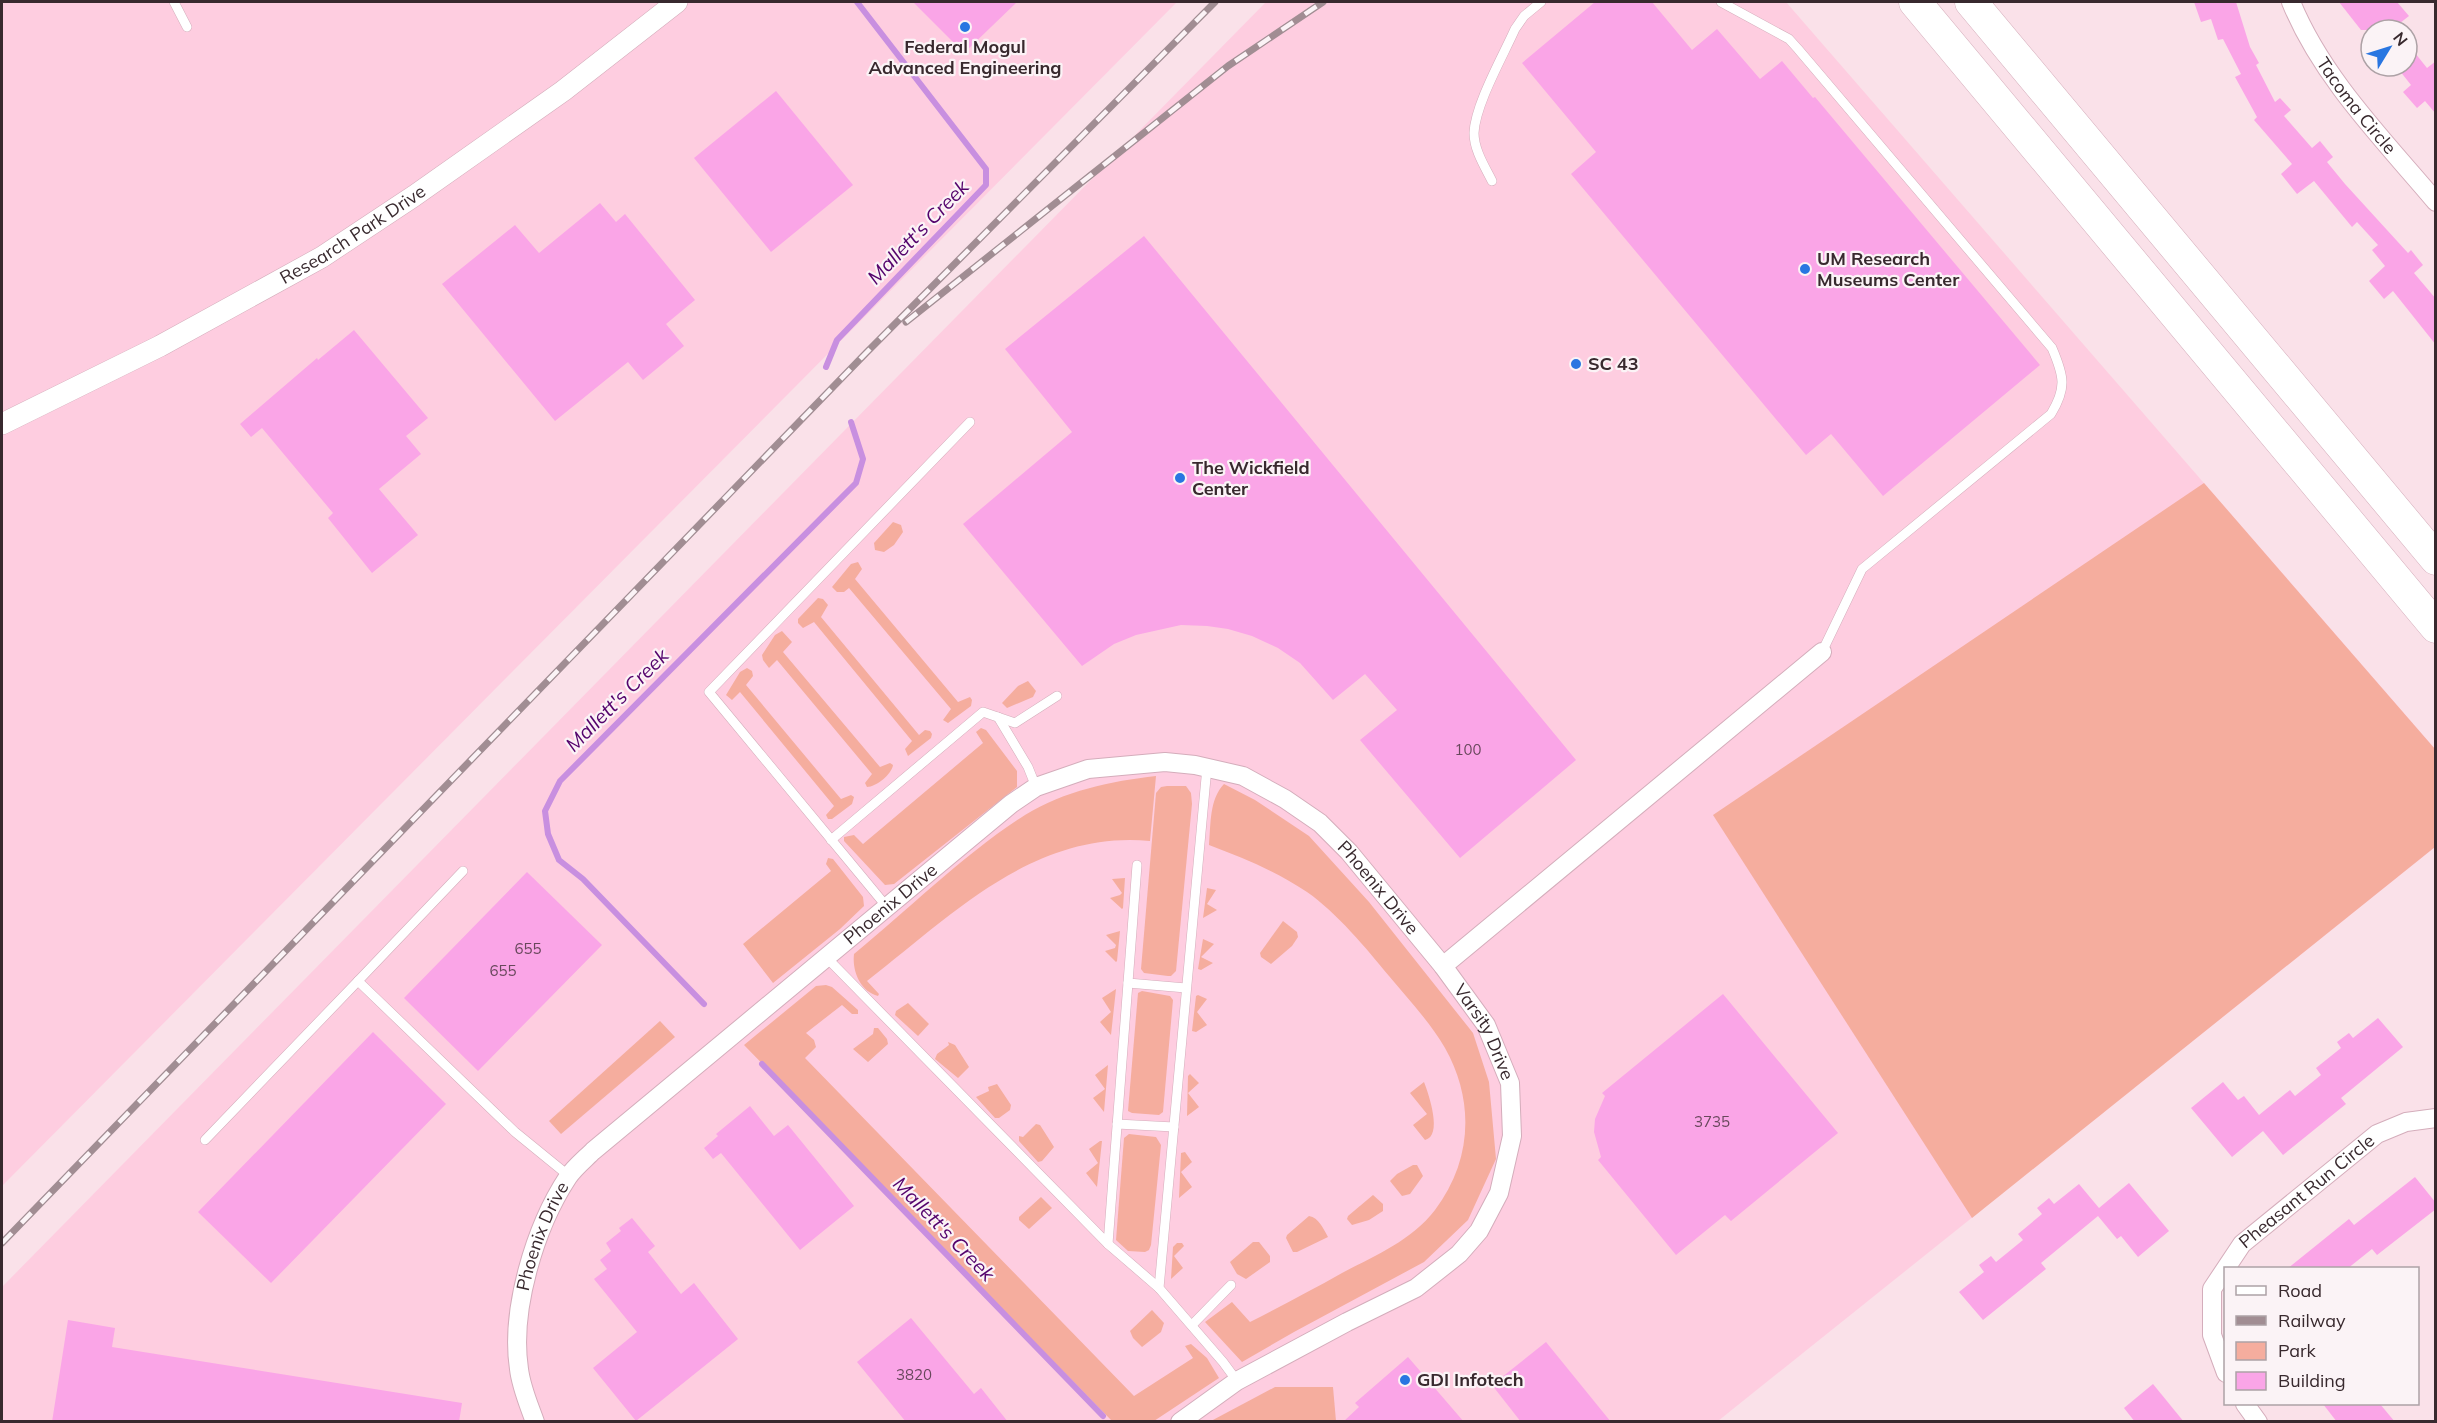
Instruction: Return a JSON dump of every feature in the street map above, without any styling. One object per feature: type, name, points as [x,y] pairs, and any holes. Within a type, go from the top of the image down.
[{"type":"highway","points":[[1915,2],[2436,627]]},
{"type":"highway","points":[[1971,2],[2436,559]]},
{"type":"street","name":"Research Park Drive","points":[[2,424],[157,348],[322,257],[414,196],[563,91],[677,2]]},
{"type":"street","name":"Tacoma Circle","points":[[2290,2],[2301,27],[2329,74],[2436,202]]},
{"type":"street","name":"Varsity Drive","points":[[1180,1422],[1237,1381],[1416,1288],[1459,1254],[1479,1231],[1500,1193],[1512,1136],[1510,1083],[1486,1025],[1443,966],[1822,652]]},
{"type":"street","name":"Phoenix Drive","points":[[535,1422],[519,1369],[519,1319],[524,1280],[538,1238],[569,1176],[593,1151],[1011,804],[1036,787],[1088,769],[1165,762],[1207,767],[1243,776],[1285,799],[1320,823],[1349,852],[1443,966]]},
{"type":"street","name":"Pheasant Run Circle","points":[[2226,1267],[2242,1244],[2377,1134],[2406,1122],[2436,1118]]},
{"type":"street","name":"Pheasant Run Circle","points":[[2224,1270],[2212,1288],[2212,1335],[2224,1368]]},
{"type":"street","points":[[2247,1405],[2258,1422]]},
{"type":"lane","points":[[174,2],[187,27]]},
{"type":"lane","points":[[1492,182],[1474,135],[1477,116],[1515,29],[1524,16],[1541,2]]},
{"type":"lane","points":[[1721,2],[1788,39],[1798,49],[2052,348],[2060,368],[2063,384],[2060,400],[2051,414],[1862,569],[1822,652]]},
{"type":"lane","points":[[887,907],[709,692],[970,422]]},
{"type":"lane","points":[[831,840],[983,712],[1015,723],[1057,696]]},
{"type":"lane","points":[[998,717],[1028,766],[1036,787]]},
{"type":"lane","points":[[1159,1288],[1207,767]]},
{"type":"lane","points":[[1108,1244],[1137,864]]},
{"type":"lane","points":[[205,1140],[464,870]]},
{"type":"lane","points":[[826,957],[1108,1244],[1159,1288],[1237,1381]]},
{"type":"lane","points":[[358,981],[515,1132],[569,1176]]},
{"type":"lane","points":[[1128,983],[1186,988]]},
{"type":"lane","points":[[1117,1124],[1174,1127]]},
{"type":"lane","points":[[1192,1325],[1231,1285]]},
{"type":"shaded area","points":[[2,2],[1177,2],[2,1186]]},
{"type":"shaded area","points":[[1266,2],[1786,2],[2435,749],[2435,847],[1718,1421],[2,1421],[2,1287]]},
{"type":"green space","points":[[2204,483],[2435,749],[2435,847],[1972,1218],[1713,815]]},
{"type":"green space","points":[[893,522],[901,525],[903,532],[894,545],[884,552],[875,550],[874,543]]},
{"type":"green space","points":[[858,562],[862,569],[855,579],[958,702],[970,697],[972,700],[971,706],[948,723],[943,720],[951,709],[849,588],[844,592],[837,592],[832,587],[851,564]]},
{"type":"green space","points":[[818,598],[823,599],[828,605],[821,617],[919,735],[925,730],[932,734],[931,738],[908,756],[905,749],[912,741],[814,622],[803,628],[798,623],[798,619]]},
{"type":"green space","points":[[782,631],[792,642],[783,652],[880,767],[890,763],[893,765],[887,776],[879,782],[867,787],[865,783],[872,774],[777,660],[769,668],[763,660],[762,655],[775,635]]},
{"type":"green space","points":[[747,668],[752,671],[753,676],[746,685],[841,799],[851,795],[854,797],[852,804],[832,819],[828,819],[826,815],[834,806],[740,692],[732,700],[726,695],[740,672]]},
{"type":"green space","points":[[1028,681],[1036,691],[1033,697],[1007,708],[1002,703],[1018,686]]},
{"type":"green space","points":[[981,728],[986,730],[1017,771],[1017,787],[894,884],[885,885],[844,841],[844,837],[854,835],[863,844],[983,743],[976,732]]},
{"type":"green space","points":[[1156,776],[1150,841],[1108,841],[1069,849],[1032,863],[997,882],[963,905],[867,981],[879,994],[878,996],[866,990],[858,980],[854,967],[854,954],[959,864],[1003,830],[1025,815],[1072,793],[1105,784]]},
{"type":"green space","points":[[1224,784],[1255,800],[1309,836],[1369,902],[1473,1033],[1489,1082],[1496,1159],[1468,1220],[1424,1262],[1242,1362],[1205,1322],[1232,1302],[1250,1322],[1404,1239],[1426,1221],[1447,1191],[1462,1151],[1465,1110],[1455,1068],[1439,1038],[1340,920],[1307,892],[1271,871],[1209,845],[1213,805]]},
{"type":"green space","points":[[1186,786],[1191,793],[1192,804],[1176,971],[1171,976],[1144,973],[1141,969],[1156,793],[1161,787]]},
{"type":"green space","points":[[828,858],[833,859],[863,897],[864,906],[840,929],[773,983],[743,944],[831,871],[826,864]]},
{"type":"green space","points":[[1125,878],[1122,909],[1110,898],[1122,893],[1112,879]]},
{"type":"green space","points":[[1207,888],[1216,890],[1207,904],[1217,910],[1203,918]]},
{"type":"green space","points":[[1283,921],[1297,932],[1298,937],[1292,946],[1271,964],[1261,957],[1260,953]]},
{"type":"green space","points":[[1120,931],[1116,962],[1105,951],[1115,948],[1116,945],[1106,935]]},
{"type":"green space","points":[[1203,939],[1214,944],[1201,957],[1213,963],[1201,970],[1198,969]]},
{"type":"green space","points":[[816,986],[832,987],[858,1010],[858,1014],[852,1014],[842,1005],[806,1033],[814,1040],[816,1047],[805,1058],[1134,1396],[1193,1358],[1185,1346],[1191,1344],[1207,1358],[1219,1378],[1154,1421],[1112,1421],[744,1045]]},
{"type":"green space","points":[[1116,989],[1111,1035],[1100,1022],[1111,1012],[1102,998]]},
{"type":"green space","points":[[1142,991],[1170,996],[1173,1000],[1163,1112],[1159,1115],[1128,1111],[1138,993]]},
{"type":"green space","points":[[1196,996],[1207,999],[1197,1012],[1207,1025],[1196,1032],[1192,1031]]},
{"type":"green space","points":[[908,1003],[929,1024],[918,1036],[895,1015],[896,1011]]},
{"type":"green space","points":[[660,1021],[675,1037],[561,1134],[549,1121]]},
{"type":"green space","points":[[874,1028],[878,1028],[887,1039],[888,1044],[868,1062],[853,1049],[873,1034]]},
{"type":"green space","points":[[948,1042],[955,1045],[969,1067],[958,1078],[935,1059],[937,1054],[949,1045]]},
{"type":"green space","points":[[1108,1065],[1104,1112],[1093,1098],[1105,1089],[1095,1075]]},
{"type":"green space","points":[[1190,1074],[1199,1083],[1188,1093],[1199,1107],[1187,1116],[1188,1076]]},
{"type":"green space","points":[[1424,1082],[1434,1123],[1430,1137],[1425,1140],[1413,1125],[1427,1114],[1410,1093]]},
{"type":"green space","points":[[997,1084],[1011,1105],[1010,1110],[999,1118],[995,1118],[976,1097],[989,1091],[988,1087]]},
{"type":"green space","points":[[1036,1124],[1040,1125],[1054,1147],[1042,1161],[1038,1162],[1019,1141],[1019,1136],[1023,1137]]},
{"type":"green space","points":[[1129,1134],[1156,1137],[1161,1145],[1151,1245],[1145,1252],[1128,1251],[1116,1240],[1124,1138]]},
{"type":"green space","points":[[1102,1141],[1097,1187],[1086,1173],[1098,1163],[1089,1149]]},
{"type":"green space","points":[[1185,1152],[1192,1162],[1181,1172],[1192,1187],[1179,1198],[1181,1153]]},
{"type":"green space","points":[[1413,1165],[1417,1165],[1423,1176],[1410,1194],[1402,1196],[1390,1181]]},
{"type":"green space","points":[[1373,1195],[1383,1204],[1383,1211],[1369,1220],[1352,1225],[1347,1219],[1348,1216]]},
{"type":"green space","points":[[1041,1197],[1052,1208],[1029,1229],[1019,1220],[1019,1217]]},
{"type":"green space","points":[[1309,1216],[1318,1221],[1328,1237],[1293,1252],[1286,1238],[1287,1235]]},
{"type":"green space","points":[[1253,1242],[1259,1242],[1270,1256],[1270,1262],[1246,1279],[1237,1274],[1230,1262]]},
{"type":"green space","points":[[1177,1243],[1182,1243],[1184,1246],[1174,1256],[1183,1268],[1171,1279],[1173,1247]]},
{"type":"green space","points":[[1152,1310],[1164,1323],[1161,1332],[1142,1347],[1130,1331]]},
{"type":"green space","points":[[1275,1387],[1333,1387],[1336,1421],[1211,1421]]},
{"type":"building","name":"Federal Mogul Advanced Engineering","points":[[913,2],[1017,2],[964,53]]},
{"type":"building","name":"UM Research Museums Center","points":[[1595,2],[1652,2],[1692,50],[1717,29],[1760,79],[1782,61],[1813,98],[1815,97],[2040,365],[1883,496],[1831,434],[1806,455],[1571,174],[1596,152],[1522,63]]},
{"type":"building","points":[[2194,2],[2236,2],[2250,47],[2259,63],[2256,65],[2275,102],[2280,98],[2291,110],[2284,116],[2312,148],[2320,141],[2333,157],[2327,162],[2345,184],[2408,253],[2411,250],[2423,265],[2414,273],[2436,299],[2436,345],[2393,291],[2384,299],[2369,281],[2385,266],[2372,250],[2378,245],[2357,222],[2352,227],[2314,181],[2297,194],[2281,174],[2292,164],[2254,120],[2257,117],[2235,77],[2241,74],[2223,39],[2218,40],[2211,19],[2201,22]]},
{"type":"building","points":[[2339,2],[2397,2],[2409,16],[2406,18],[2359,18],[2359,27]]},
{"type":"building","points":[[2419,58],[2427,68],[2436,61],[2436,114],[2425,101],[2417,108],[2403,92],[2411,85],[2405,78],[2419,78]]},
{"type":"building","points":[[776,91],[853,185],[771,252],[694,158]]},
{"type":"building","points":[[600,203],[616,222],[625,214],[695,300],[666,324],[684,346],[643,380],[628,362],[555,421],[442,284],[515,225],[539,253]]},
{"type":"building","name":"The Wickfield Center","points":[[1144,236],[1576,760],[1460,858],[1360,740],[1397,710],[1365,674],[1333,700],[1300,663],[1278,648],[1252,636],[1228,629],[1181,625],[1136,635],[1114,644],[1082,666],[963,524],[1072,432],[1005,349]]},
{"type":"building","points":[[354,330],[428,418],[406,436],[421,454],[379,489],[418,535],[372,573],[328,518],[333,513],[262,428],[251,437],[240,424],[317,358],[318,360]]},
{"type":"building","points":[[527,872],[602,945],[478,1071],[404,998]]},
{"type":"building","points":[[1723,994],[1838,1133],[1731,1221],[1725,1215],[1676,1255],[1598,1160],[1601,1157],[1594,1132],[1595,1119],[1605,1096],[1602,1093]]},
{"type":"building","points":[[2378,1018],[2403,1047],[2341,1098],[2346,1104],[2283,1155],[2263,1131],[2232,1157],[2191,1108],[2223,1082],[2238,1100],[2244,1096],[2259,1115],[2290,1090],[2295,1096],[2321,1075],[2316,1068],[2341,1048],[2337,1042],[2349,1033],[2353,1038]]},
{"type":"building","points":[[373,1032],[446,1104],[271,1283],[198,1212]]},
{"type":"building","points":[[750,1106],[774,1136],[788,1125],[854,1206],[800,1250],[721,1153],[713,1159],[704,1148],[718,1136],[716,1134]]},
{"type":"building","points":[[2415,1177],[2436,1203],[2436,1209],[2377,1255],[2372,1249],[2350,1267],[2289,1267],[2349,1219],[2354,1225]]},
{"type":"building","points":[[2129,1183],[2169,1231],[2138,1257],[2121,1236],[2117,1239],[2098,1216],[2041,1263],[2046,1269],[1983,1320],[1959,1292],[1984,1272],[1979,1265],[1991,1256],[1996,1262],[2023,1240],[2018,1234],[2042,1214],[2037,1208],[2049,1198],[2054,1204],[2079,1184],[2099,1208]]},
{"type":"building","points":[[632,1218],[655,1246],[648,1252],[681,1294],[694,1283],[738,1339],[636,1421],[593,1368],[637,1332],[594,1279],[607,1269],[600,1260],[611,1251],[606,1243],[621,1231],[619,1228]]},
{"type":"building","points":[[911,1318],[974,1394],[981,1388],[1008,1422],[906,1422],[857,1362]]},
{"type":"building","points":[[68,1320],[115,1328],[112,1347],[462,1403],[459,1422],[52,1422]]},
{"type":"building","points":[[1546,1342],[1611,1422],[1521,1422],[1492,1385]]},
{"type":"building","name":"GDI Infotech","points":[[1408,1357],[1464,1422],[1343,1422],[1359,1407],[1355,1403]]},
{"type":"building","points":[[2153,1384],[2184,1422],[2135,1422],[2124,1408]]},
{"type":"building","points":[[2324,1405],[2381,1405],[2395,1422],[2337,1422]]},
{"type":"waterway","name":"Mallett's Creek","points":[[826,367],[837,340],[986,185],[986,169],[857,2]]},
{"type":"waterway","name":"Mallett's Creek","points":[[704,1004],[583,879],[559,860],[548,834],[545,811],[560,781],[856,483],[863,459],[851,422]]},
{"type":"waterway","name":"Mallett's Creek","points":[[762,1064],[1103,1416]]},
{"type":"railway","points":[[2,1243],[866,353],[1215,2]]},
{"type":"railway","points":[[906,322],[1228,66],[1323,2]]},
{"type":"place","name":"Federal Mogul Advanced Engineering","points":[[965,27]]},
{"type":"place","name":"UM Research Museums Center","points":[[1805,269]]},
{"type":"place","name":"SC 43","points":[[1576,364]]},
{"type":"place","name":"The Wickfield Center","points":[[1180,478]]},
{"type":"place","name":"GDI Infotech","points":[[1405,1380]]}]
